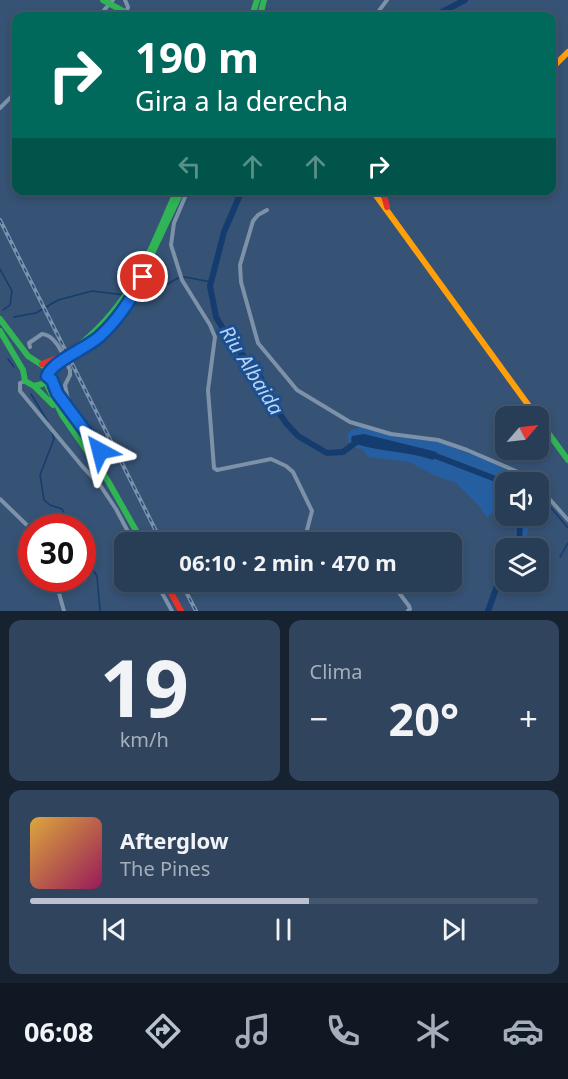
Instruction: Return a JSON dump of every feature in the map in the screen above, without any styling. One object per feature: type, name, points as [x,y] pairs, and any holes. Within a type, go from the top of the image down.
[{"type":"main road","points":[[104,0],[112,2],[125,12]]},
{"type":"main road","points":[[556,64],[568,51]]},
{"type":"main road","points":[[140,276],[175,195]]},
{"type":"main road","points":[[0,319],[28,356],[42,364],[61,359],[99,337],[121,310],[180,195]]},
{"type":"main road","points":[[377,195],[529,406]]},
{"type":"main road","points":[[385,195],[392,217]]},
{"type":"main road","points":[[0,331],[23,369],[25,381],[34,386],[62,415],[108,481],[137,532]]},
{"type":"main road","points":[[34,386],[46,377],[61,359]]},
{"type":"main road","points":[[23,369],[34,361]]},
{"type":"main road","points":[[42,364],[62,415]]},
{"type":"main road","points":[[549,433],[568,460]]},
{"type":"main road","points":[[171,592],[181,611]]},
{"type":"street","points":[[0,108],[12,96]]},
{"type":"street","points":[[186,195],[171,232],[171,245],[181,278],[215,337],[208,390],[214,468],[217,470],[271,459],[286,466],[293,472],[312,511],[307,530],[309,532]]},
{"type":"street","points":[[267,210],[258,214],[253,221],[240,265],[241,282],[246,304],[256,328],[258,343],[297,390],[350,422],[391,434],[438,441],[467,450],[519,472]]},
{"type":"street","points":[[30,346],[29,344],[42,334],[50,335],[54,339],[70,370],[65,385],[70,410]]},
{"type":"street","points":[[46,377],[52,380],[57,393],[102,451]]},
{"type":"street","points":[[25,381],[20,382],[20,391],[100,485],[128,532]]},
{"type":"street","points":[[0,499],[18,516]]},
{"type":"street","points":[[549,499],[568,520]]},
{"type":"street","points":[[58,592],[64,611]]},
{"type":"street","points":[[162,592],[172,611]]},
{"type":"street","points":[[398,592],[409,606],[408,611]]},
{"type":"shaded area","points":[[361,427],[396,437],[439,442],[476,455],[511,472],[495,472],[495,512],[487,517],[456,483],[409,462],[368,457],[363,449],[350,447],[347,435],[351,430]]},
{"type":"shaded area","points":[[364,434],[437,452],[433,460],[363,446],[351,440],[352,436]]},
{"type":"shaded area","points":[[515,526],[529,526],[526,538],[515,538]]},
{"type":"waterway","name":"Riu Albaida","points":[[442,12],[465,0]]},
{"type":"waterway","name":"Riu Albaida","points":[[240,195],[224,232],[210,286],[216,317],[230,340],[259,374],[270,399],[298,436],[327,453],[343,452],[359,440]]},
{"type":"waterway","points":[[0,269],[12,291],[10,305],[3,310]]},
{"type":"waterway","points":[[132,297],[142,299],[178,278],[185,277],[211,282]]},
{"type":"waterway","points":[[14,317],[36,313],[58,300],[92,291],[125,295]]},
{"type":"waterway","points":[[8,359],[14,367]]},
{"type":"waterway","points":[[31,394],[48,422]]},
{"type":"waterway","points":[[52,432],[54,439],[40,475],[44,500],[62,509],[64,514]]},
{"type":"waterway","name":"Riu Albaida","points":[[428,453],[495,479]]},
{"type":"waterway","points":[[549,505],[568,528]]},
{"type":"waterway","name":"Riu Albaida","points":[[519,538],[520,526]]},
{"type":"waterway","points":[[560,557],[568,543]]},
{"type":"waterway","points":[[96,575],[100,611]]},
{"type":"waterway","name":"Riu Albaida","points":[[488,611],[495,592]]},
{"type":"railway","points":[[0,220],[156,532]]},
{"type":"railway","points":[[186,592],[196,611]]},
{"type":"traffic: fast","points":[[103,0],[125,12]]},
{"type":"traffic: fast","points":[[253,12],[257,0]]},
{"type":"traffic: fast","points":[[261,12],[264,0]]},
{"type":"traffic: fast","points":[[73,350],[93,333],[124,297],[147,257],[175,195]]},
{"type":"traffic: fast","points":[[75,354],[104,332],[130,300],[180,195]]},
{"type":"traffic: fast","points":[[0,319],[28,356],[45,367],[46,379],[42,384],[34,386]]},
{"type":"traffic: fast","points":[[0,331],[23,370],[25,381],[34,386],[53,405]]},
{"type":"traffic: fast","points":[[60,357],[73,350]]},
{"type":"traffic: fast","points":[[45,381],[62,415],[108,481],[137,532]]},
{"type":"traffic: fast","points":[[549,434],[568,460]]},
{"type":"traffic: slow","points":[[556,64],[568,52]]},
{"type":"traffic: slow","points":[[376,195],[529,406]]},
{"type":"traffic: slow","points":[[63,362],[75,354]]},
{"type":"traffic: slow","points":[[47,374],[63,362]]},
{"type":"traffic: jam","points":[[385,195],[387,207]]},
{"type":"traffic: jam","points":[[42,364],[60,357]]},
{"type":"traffic: jam","points":[[171,592],[181,611]]},
{"type":"route","points":[[100,451],[57,393],[47,374],[52,368],[94,341],[109,327],[123,311],[143,277]]}]
